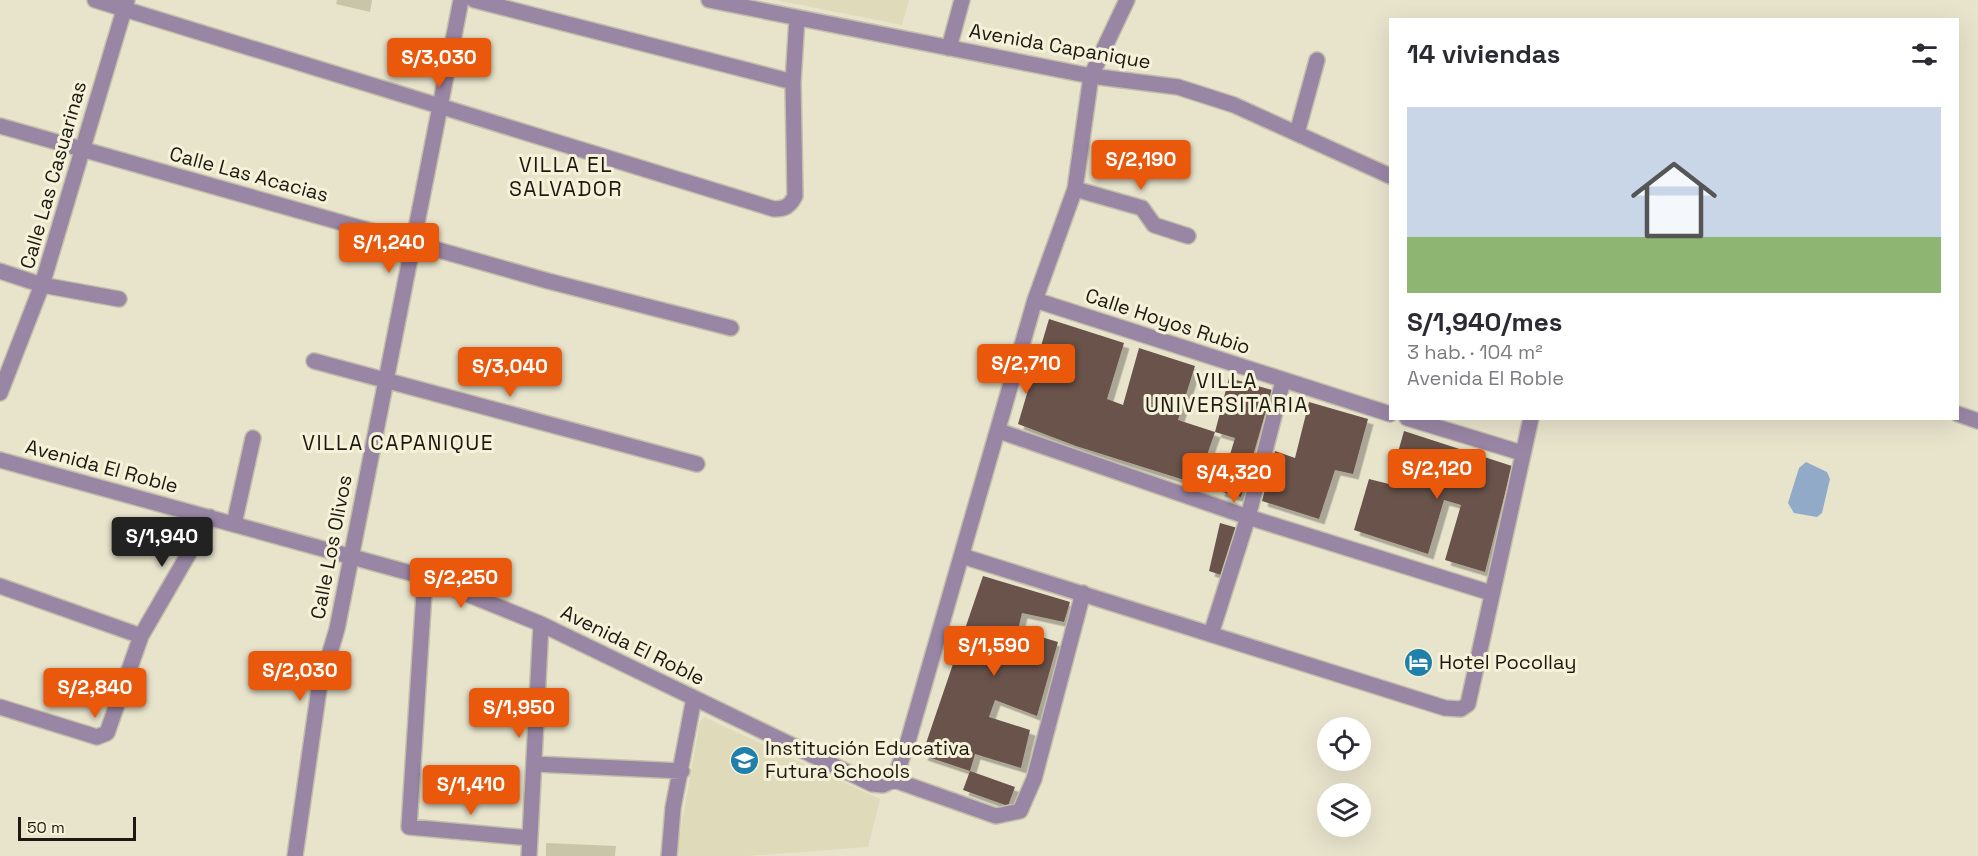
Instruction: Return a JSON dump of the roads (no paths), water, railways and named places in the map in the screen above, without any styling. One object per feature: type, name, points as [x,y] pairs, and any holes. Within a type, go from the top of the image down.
[{"type":"street","points":[[95,0],[125,4],[440,107],[774,209],[783,209],[792,203],[795,196],[793,82],[797,18]]},
{"type":"street","name":"Calle Los Olivos","points":[[295,856],[319,689],[337,629],[461,0]]},
{"type":"street","points":[[474,0],[793,82]]},
{"type":"street","name":"Avenida Capanique","points":[[708,0],[1091,76],[1178,87],[1234,105],[1389,176]]},
{"type":"street","points":[[949,48],[962,0]]},
{"type":"street","points":[[1083,593],[1034,778],[1020,811],[996,816],[894,780],[908,741],[999,432],[1035,300],[1075,189],[1091,76],[1126,0]]},
{"type":"street","name":"Calle Las Casuarinas","points":[[0,393],[42,285],[125,4]]},
{"type":"street","points":[[1298,134],[1317,60]]},
{"type":"street","name":"Calle Las Acacias","points":[[0,126],[413,240],[548,281],[731,328]]},
{"type":"street","points":[[1075,189],[1142,208],[1154,225],[1188,236]]},
{"type":"street","points":[[0,271],[42,285],[119,299]]},
{"type":"street","name":"Calle Hoyos Rubio","points":[[1035,300],[1389,414]]},
{"type":"street","points":[[314,361],[697,464]]},
{"type":"street","points":[[1211,634],[1248,517],[1283,381]]},
{"type":"street","points":[[1959,414],[1978,421]]},
{"type":"street","points":[[1414,420],[1522,453]]},
{"type":"street","points":[[962,556],[1445,708],[1461,709],[1468,704],[1530,420]]},
{"type":"street","points":[[999,432],[1248,517],[1491,593]]},
{"type":"street","points":[[234,524],[253,438]]},
{"type":"street","name":"Avenida El Roble","points":[[0,460],[425,577],[541,624],[872,784],[883,785],[894,780]]},
{"type":"street","points":[[0,707],[98,737],[107,733],[141,636],[210,517]]},
{"type":"street","points":[[425,577],[409,828],[530,838]]},
{"type":"street","points":[[0,586],[141,636]]},
{"type":"street","points":[[529,856],[541,624]]},
{"type":"street","points":[[669,856],[673,808],[682,771],[694,698]]},
{"type":"street","points":[[534,764],[682,771]]},
{"type":"water","points":[[1806,462],[1827,472],[1830,479],[1822,513],[1817,517],[1794,513],[1788,503],[1799,468]]},
{"type":"place","name":"Hotel Pocollay","points":[[1418,662]]},
{"type":"place","name":"Institución Educativa Futura Schools","points":[[744,760]]},
{"type":"district","name":"VILLA EL SALVADOR","points":[[566,177]]},
{"type":"district","name":"VILLA UNIVERSITARIA","points":[[1227,393]]},
{"type":"district","name":"VILLA CAPANIQUE","points":[[398,443]]}]
